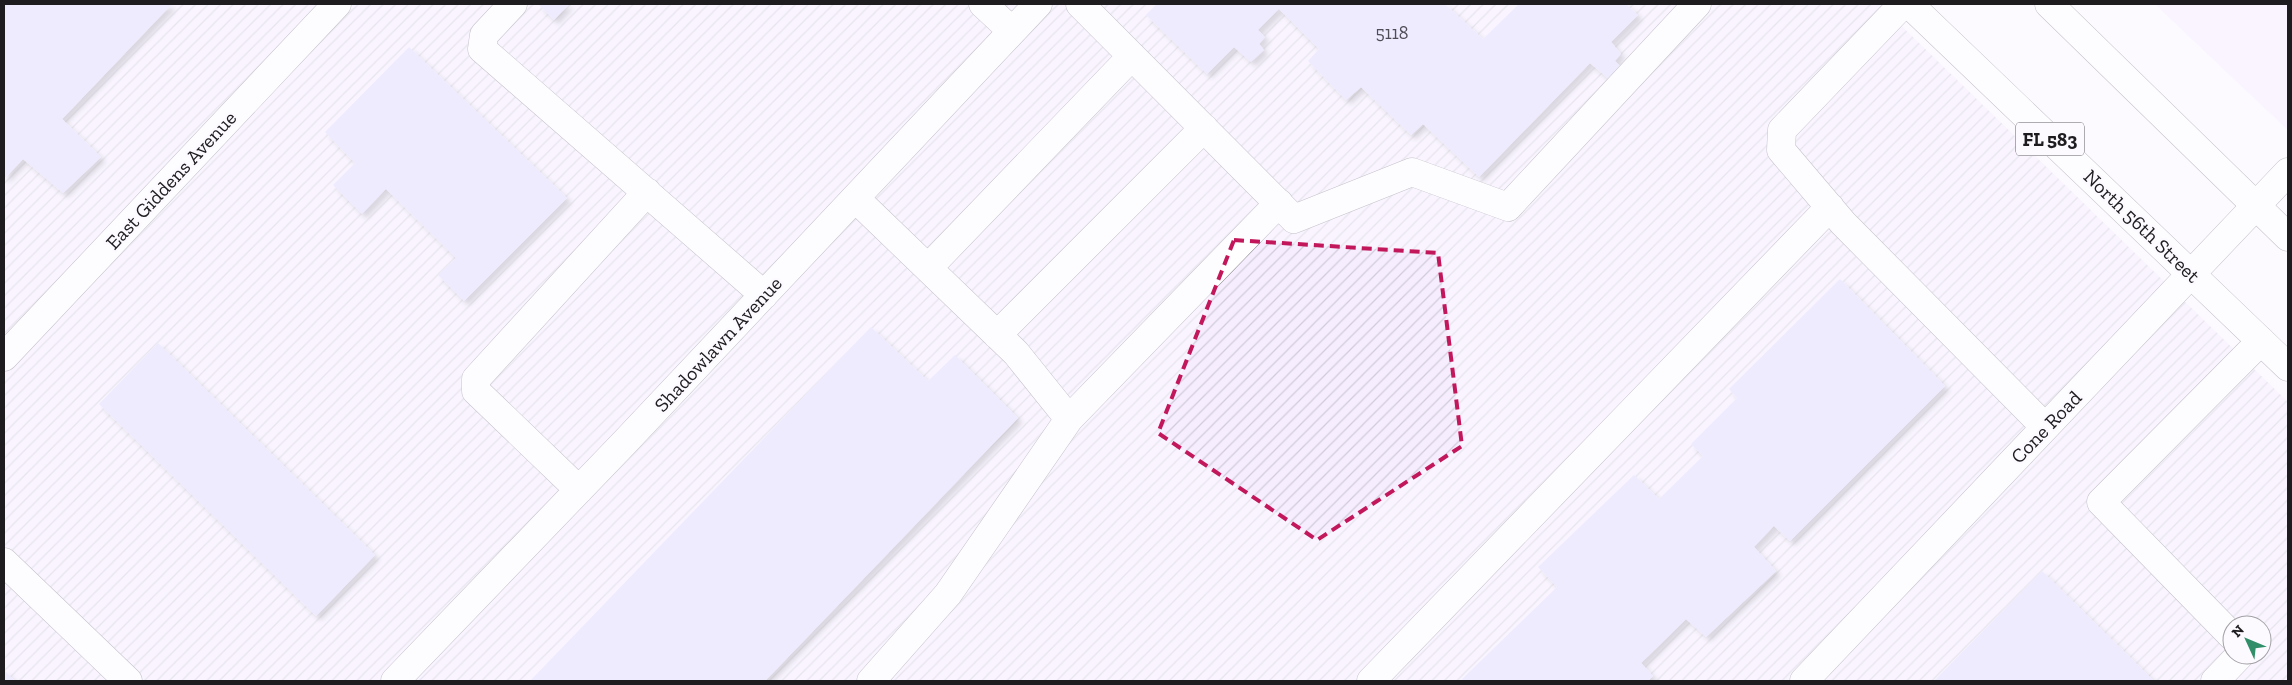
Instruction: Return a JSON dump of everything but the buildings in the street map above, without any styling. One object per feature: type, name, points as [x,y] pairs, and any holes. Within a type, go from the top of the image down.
[{"type":"street","name":"East Giddens Avenue","points":[[4,357],[337,4]]},
{"type":"street","points":[[512,4],[484,35],[482,48],[764,295]]},
{"type":"street","points":[[983,4],[1012,31]]},
{"type":"street","name":"Shadowlawn Avenue","points":[[395,681],[579,490],[1038,4]]},
{"type":"street","points":[[1080,4],[1294,219],[1412,172],[1508,207],[1697,4]]},
{"type":"street","points":[[1903,4],[1782,130],[1781,150],[1843,223],[2045,427]]},
{"type":"street","name":"North 56th Street","points":[[1909,4],[2288,367]]},
{"type":"street","points":[[2049,4],[2288,237]]},
{"type":"street","points":[[928,268],[1132,56]]},
{"type":"street","points":[[997,335],[1204,128]]},
{"type":"street","name":"Cone Road","points":[[1804,681],[2288,172]]},
{"type":"street","points":[[579,490],[476,391],[476,379],[647,192]]},
{"type":"street","points":[[855,198],[1016,353],[1069,419]]},
{"type":"street","points":[[871,681],[948,594],[1069,419],[1279,203]]},
{"type":"street","points":[[1371,681],[1830,207]]},
{"type":"street","points":[[2222,626],[2101,502],[2261,341]]},
{"type":"street","points":[[4,562],[128,681]]},
{"type":"street","points":[[2215,681],[2230,665]]},
{"type":"highlighted area","points":[[1234,240],[1438,253],[1462,446],[1317,540],[1158,433]]},
{"type":"shaded area","points":[[4,4],[1879,4],[2288,402],[2288,681],[4,681]]},
{"type":"shaded area","points":[[2155,4],[2288,4],[2288,130]]}]
